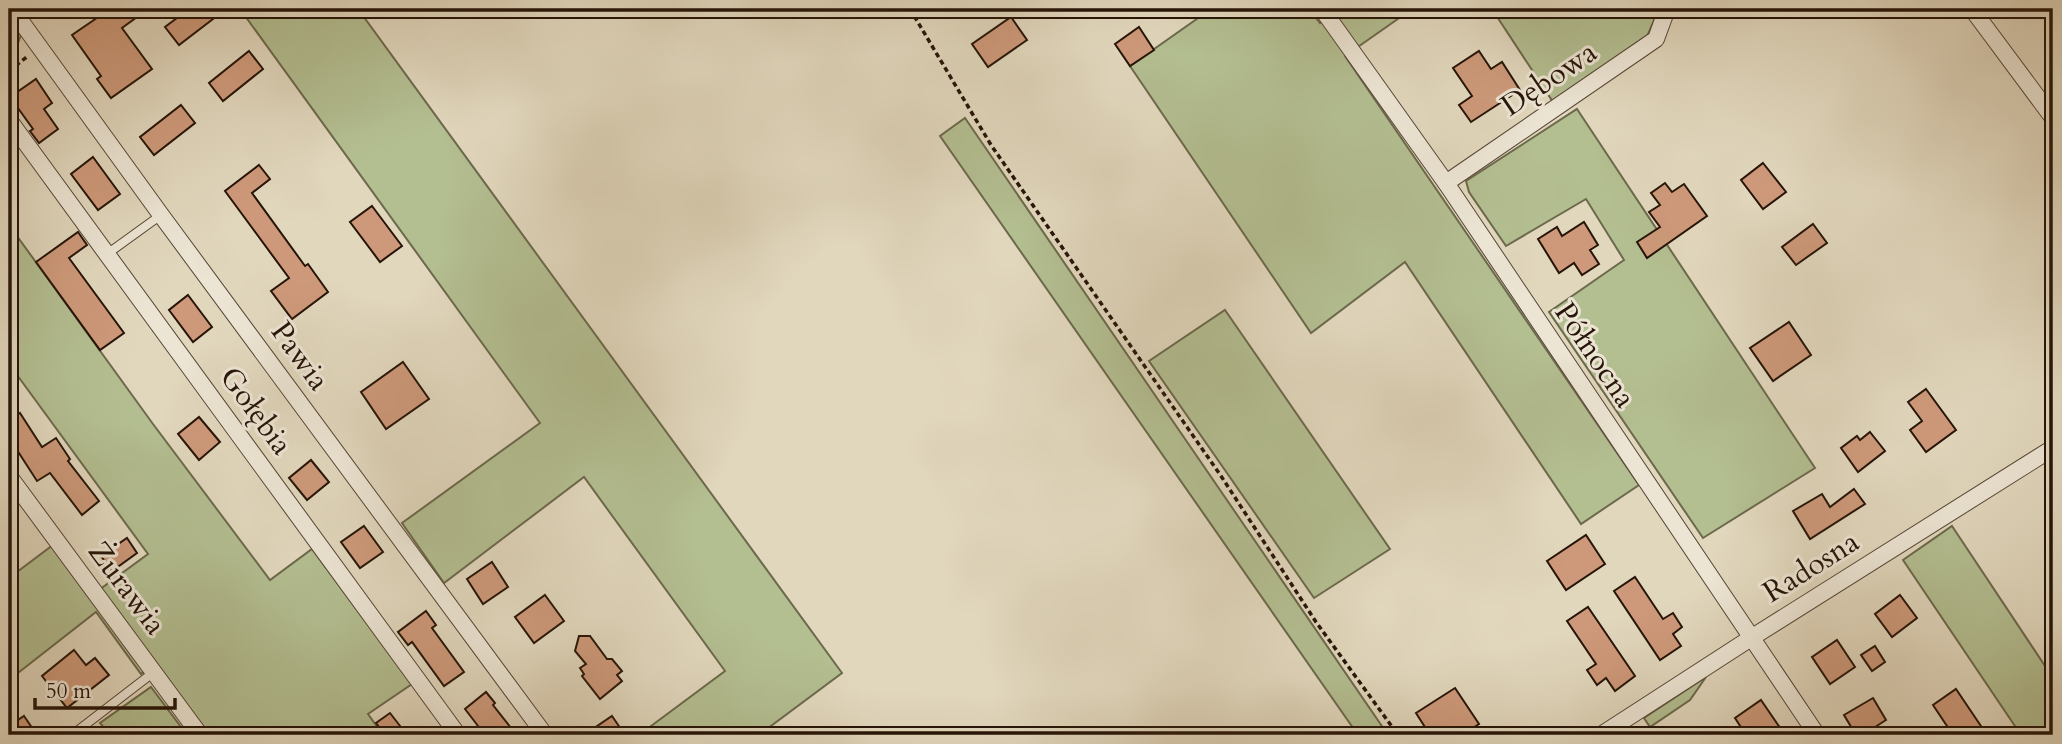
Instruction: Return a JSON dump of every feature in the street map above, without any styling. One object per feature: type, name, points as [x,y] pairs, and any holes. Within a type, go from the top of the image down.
[{"type":"street","name":"Pawia","points":[[12,9],[545,735]]},
{"type":"street","name":"Północna","points":[[1322,9],[1446,183],[1817,735]]},
{"type":"street","name":"Dębowa","points":[[1446,183],[1656,39],[1667,9]]},
{"type":"street","points":[[1972,9],[2053,118]]},
{"type":"street","name":"Gołębia","points":[[9,121],[458,735]]},
{"type":"street","name":"Radosna","points":[[1601,735],[2053,448]]},
{"type":"street","name":"Żurawia","points":[[9,476],[200,735]]},
{"type":"lane","points":[[107,254],[161,215]]},
{"type":"lane","points":[[72,735],[154,672]]},
{"type":"path","points":[[910,9],[991,145],[1221,477],[1316,622],[1398,735]]},
{"type":"green space","points":[[240,9],[358,9],[842,673],[767,729],[772,735],[639,735],[725,671],[584,477],[444,583],[402,523],[540,423]]},
{"type":"green space","points":[[1211,9],[1309,9],[1320,23],[1338,9],[1412,9],[1345,56],[1639,485],[1581,524],[1405,262],[1311,333],[1130,66]]},
{"type":"green space","points":[[1492,9],[1659,9],[1646,39],[1553,102]]},
{"type":"green space","points":[[9,19],[21,35],[18,43],[9,50]]},
{"type":"green space","points":[[1577,109],[1815,468],[1703,538],[1549,312],[1624,260],[1586,199],[1506,246],[1469,192],[1466,181]]},
{"type":"green space","points":[[965,118],[1388,735],[1358,735],[940,136]]},
{"type":"green space","points":[[9,225],[270,580],[312,549],[412,684],[368,714],[383,735],[208,735],[99,590],[148,554],[9,364]]},
{"type":"green space","points":[[1225,310],[1390,549],[1314,598],[1149,361]]},
{"type":"green space","points":[[1952,526],[2053,678],[2053,735],[2021,735],[1903,560]]},
{"type":"green space","points":[[53,545],[146,670],[141,674],[96,612],[9,680],[9,578]]},
{"type":"green space","points":[[1706,677],[1690,700],[1650,727],[1644,718]]},
{"type":"green space","points":[[151,687],[187,735],[110,735],[100,723]]},
{"type":"building","points":[[110,9],[148,9],[122,28],[152,69],[111,98],[97,79],[101,76],[72,35]]},
{"type":"building","points":[[189,9],[226,9],[179,45],[165,27]]},
{"type":"building","points":[[1011,17],[1027,40],[988,67],[972,44]]},
{"type":"building","points":[[1139,27],[1154,50],[1130,66],[1115,44]]},
{"type":"building","points":[[249,51],[263,69],[223,101],[209,83]]},
{"type":"building","points":[[1479,51],[1491,69],[1502,62],[1520,90],[1471,122],[1459,105],[1472,96],[1453,68]]},
{"type":"building","points":[[36,79],[52,103],[44,109],[58,129],[39,143],[30,131],[33,129],[10,97]]},
{"type":"building","points":[[181,105],[195,123],[154,155],[140,137]]},
{"type":"building","points":[[93,157],[120,194],[98,210],[71,174]]},
{"type":"building","points":[[1763,163],[1786,192],[1763,209],[1741,180]]},
{"type":"building","points":[[259,165],[270,179],[252,193],[305,266],[308,264],[328,292],[292,319],[271,291],[289,278],[225,191]]},
{"type":"building","points":[[1665,183],[1672,192],[1684,184],[1707,216],[1647,258],[1637,242],[1660,227],[1649,212],[1660,205],[1651,193]]},
{"type":"building","points":[[372,206],[402,246],[380,262],[350,222]]},
{"type":"building","points":[[1584,222],[1598,245],[1590,250],[1599,264],[1582,275],[1574,263],[1559,273],[1538,239],[1557,227],[1562,236]]},
{"type":"building","points":[[1813,224],[1827,243],[1796,265],[1782,247]]},
{"type":"building","points":[[78,232],[87,245],[69,258],[124,333],[100,350],[36,262]]},
{"type":"building","points":[[188,295],[212,327],[193,342],[169,310]]},
{"type":"building","points":[[1789,322],[1811,355],[1773,381],[1750,348]]},
{"type":"building","points":[[403,362],[429,399],[386,429],[361,392]]},
{"type":"building","points":[[1926,389],[1956,430],[1926,452],[1910,430],[1922,421],[1908,402]]},
{"type":"building","points":[[20,413],[42,447],[56,438],[70,459],[68,461],[99,501],[82,515],[50,473],[37,481],[15,447],[9,451],[9,420]]},
{"type":"building","points":[[199,417],[220,442],[199,460],[178,434]]},
{"type":"building","points":[[1870,432],[1885,451],[1858,472],[1841,448],[1857,436],[1860,440]]},
{"type":"building","points":[[311,460],[329,482],[307,500],[289,478]]},
{"type":"building","points":[[1854,489],[1865,504],[1810,539],[1793,511],[1822,494],[1830,507]]},
{"type":"building","points":[[364,526],[383,552],[360,568],[341,542]]},
{"type":"building","points":[[1586,535],[1605,564],[1566,590],[1547,561]]},
{"type":"building","points":[[127,538],[137,553],[112,571],[101,556]]},
{"type":"building","points":[[492,562],[508,587],[483,604],[467,579]]},
{"type":"building","points":[[1635,577],[1663,619],[1673,613],[1682,627],[1673,634],[1681,646],[1660,660],[1614,591]]},
{"type":"building","points":[[545,595],[564,621],[534,643],[515,617]]},
{"type":"building","points":[[1900,595],[1917,618],[1892,637],[1875,614]]},
{"type":"building","points":[[1588,607],[1635,676],[1615,691],[1606,678],[1597,685],[1587,670],[1596,664],[1567,621]]},
{"type":"building","points":[[426,611],[436,625],[432,628],[464,672],[444,686],[412,642],[408,645],[398,632]]},
{"type":"building","points":[[579,636],[590,636],[607,659],[612,659],[622,671],[617,675],[622,681],[600,699],[582,676],[584,674],[580,668],[586,664],[575,651]]},
{"type":"building","points":[[1837,640],[1855,667],[1830,684],[1812,657]]},
{"type":"building","points":[[1875,646],[1885,662],[1872,671],[1861,655]]},
{"type":"building","points":[[74,650],[86,665],[95,658],[109,675],[67,708],[42,676]]},
{"type":"building","points":[[1455,688],[1479,724],[1462,735],[1430,735],[1416,713]]},
{"type":"building","points":[[1956,689],[1987,735],[1953,735],[1933,705]]},
{"type":"building","points":[[486,692],[511,728],[502,735],[485,735],[465,709]]},
{"type":"building","points":[[1873,698],[1886,720],[1872,729],[1875,735],[1856,735],[1844,715]]},
{"type":"building","points":[[1761,700],[1785,735],[1746,735],[1735,718]]},
{"type":"building","points":[[390,713],[407,735],[385,735],[376,723]]},
{"type":"building","points":[[24,716],[37,735],[9,735],[9,726]]},
{"type":"building","points":[[612,716],[625,735],[584,735]]}]
